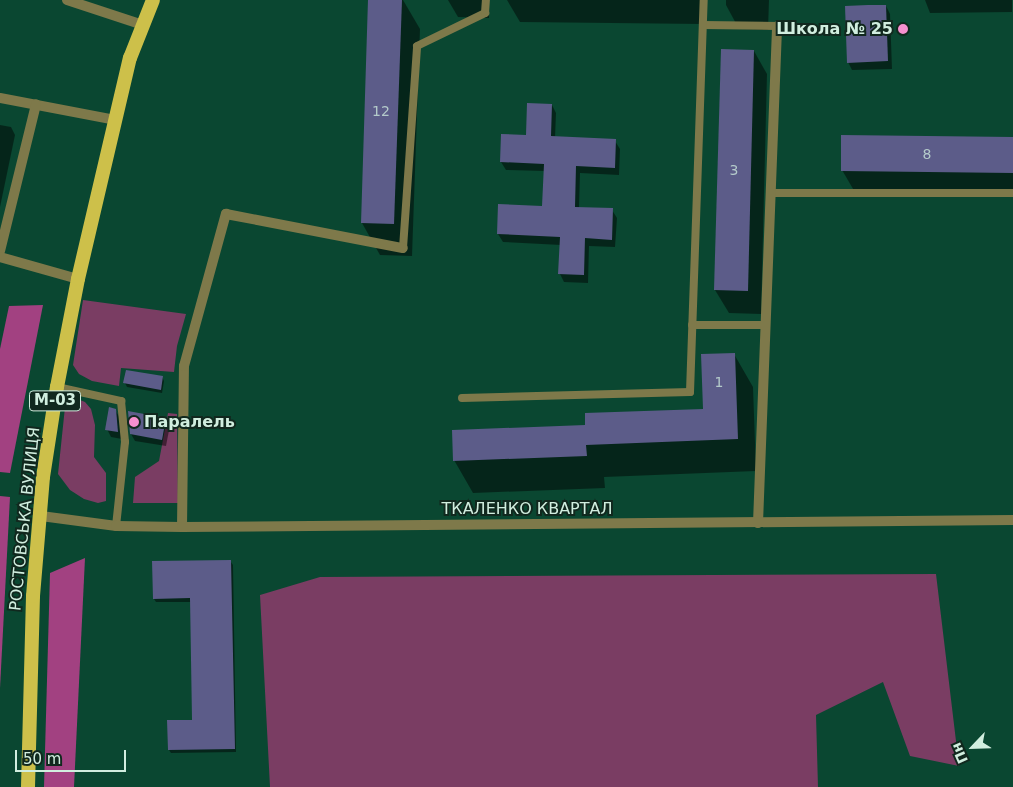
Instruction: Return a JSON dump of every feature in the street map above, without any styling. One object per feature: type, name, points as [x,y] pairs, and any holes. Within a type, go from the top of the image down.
[{"type":"highway","name":"М-03","points":[[143,25],[153,0]]},
{"type":"highway","name":"РОСТОВСЬКА ВУЛИЦЯ","points":[[28,787],[33,596],[43,477],[78,279],[130,58],[143,25]]},
{"type":"street","points":[[67,0],[143,25]]},
{"type":"street","points":[[758,523],[777,26]]},
{"type":"street","points":[[0,98],[115,120]]},
{"type":"street","points":[[0,251],[36,104]]},
{"type":"street","points":[[182,527],[184,366],[226,214],[403,248]]},
{"type":"street","points":[[0,257],[78,279]]},
{"type":"street","name":"ТКАЛЕНКО КВАРТАЛ","points":[[41,516],[116,526],[182,527],[1013,520]]},
{"type":"lane","points":[[403,248],[416,46],[485,13],[486,0]]},
{"type":"lane","points":[[462,398],[690,392],[704,0]]},
{"type":"lane","points":[[703,25],[777,26]]},
{"type":"lane","points":[[770,193],[1013,193]]},
{"type":"lane","points":[[692,325],[766,325]]},
{"type":"lane","points":[[58,387],[121,401],[125,442],[116,526]]},
{"type":"shaded area","points":[[83,300],[186,314],[177,346],[174,372],[121,368],[119,386],[92,381],[79,374],[73,365]]},
{"type":"shaded area","points":[[43,305],[10,473],[0,472],[0,349],[9,306]]},
{"type":"shaded area","points":[[70,396],[85,402],[91,409],[95,425],[94,457],[106,473],[106,501],[98,503],[84,499],[70,490],[58,474],[66,400]]},
{"type":"shaded area","points":[[168,413],[177,414],[178,503],[133,503],[135,477],[159,461]]},
{"type":"shaded area","points":[[0,496],[10,497],[0,688]]},
{"type":"shaded area","points":[[85,558],[74,787],[44,787],[50,573]]},
{"type":"shaded area","points":[[936,574],[959,766],[910,756],[883,682],[816,715],[818,787],[270,787],[260,595],[320,577]]},
{"type":"building","points":[[368,0],[402,0],[394,224],[361,223]]},
{"type":"building","points":[[886,5],[888,61],[847,63],[845,6]]},
{"type":"building","points":[[721,49],[754,50],[748,291],[714,290]]},
{"type":"building","points":[[527,103],[552,104],[551,136],[616,139],[615,168],[576,166],[575,207],[613,208],[612,240],[585,238],[584,275],[558,274],[560,237],[497,234],[498,204],[542,206],[544,164],[500,162],[501,134],[526,135]]},
{"type":"building","points":[[841,135],[1013,137],[1013,173],[841,171]]},
{"type":"building","points":[[735,353],[738,439],[586,445],[587,456],[453,461],[452,430],[585,425],[585,413],[703,409],[701,354]]},
{"type":"building","points":[[126,370],[163,376],[161,390],[123,383]]},
{"type":"building","points":[[109,407],[116,409],[118,432],[105,430]]},
{"type":"building","points":[[128,411],[166,418],[162,440],[130,434]]},
{"type":"building","points":[[231,560],[235,749],[168,750],[167,720],[192,720],[190,598],[153,599],[152,561]]},
{"type":"place","name":"Школа № 25","points":[[903,29]]},
{"type":"place","name":"Паралель","points":[[134,422]]}]
